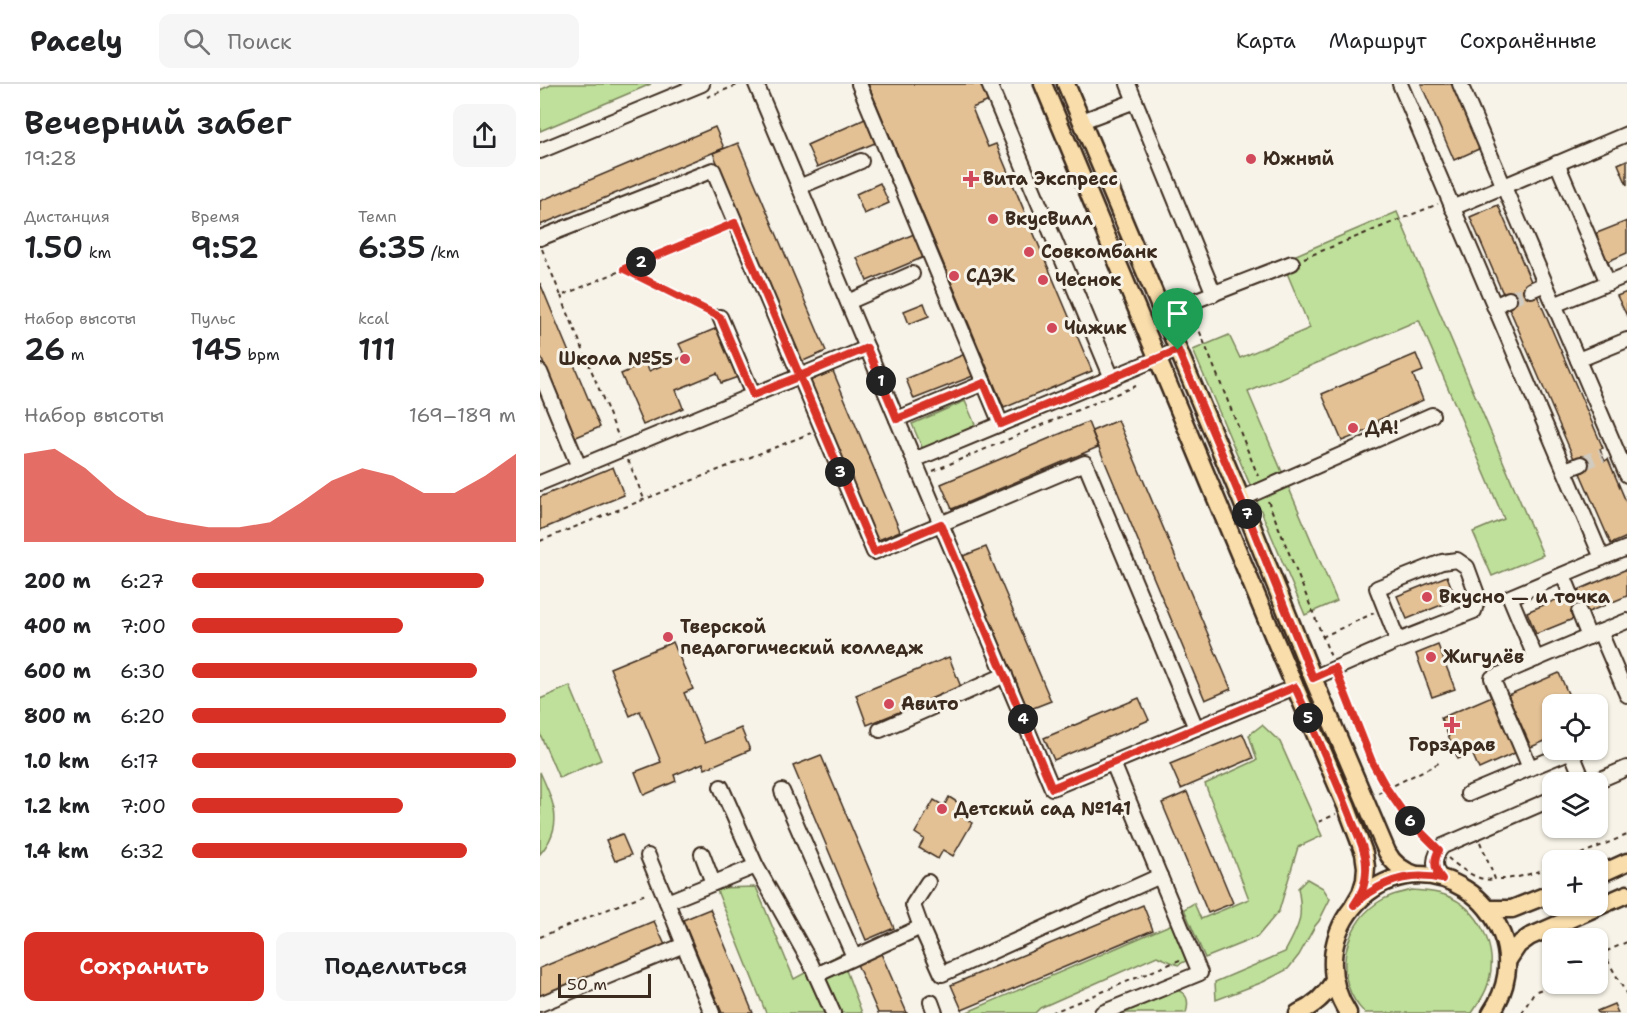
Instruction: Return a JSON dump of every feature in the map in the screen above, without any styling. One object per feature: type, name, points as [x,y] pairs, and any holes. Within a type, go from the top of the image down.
[{"type":"main road","points":[[1044,84],[1364,853],[1366,867],[1363,887],[1344,920],[1334,945],[1334,981],[1348,1013]]},
{"type":"main road","points":[[1066,84],[1389,857],[1401,869],[1416,875],[1442,879],[1467,890],[1488,909],[1502,933],[1508,960],[1504,986],[1498,1003],[1491,1013]]},
{"type":"main road","points":[[1608,871],[1627,862]]},
{"type":"main road","points":[[1354,905],[1382,885],[1416,875]]},
{"type":"main road","points":[[1508,960],[1515,948],[1529,937],[1627,894]]},
{"type":"main road","points":[[1488,909],[1516,908],[1542,897]]},
{"type":"main road","points":[[1298,1013],[1320,1000],[1334,981]]},
{"type":"street","points":[[540,152],[678,89],[702,84]]},
{"type":"street","points":[[756,84],[1052,788],[1295,687]]},
{"type":"street","points":[[859,84],[1001,424]]},
{"type":"street","points":[[989,84],[1112,378]]},
{"type":"street","points":[[1128,84],[1214,294]]},
{"type":"street","points":[[1400,84],[1602,558]]},
{"type":"street","points":[[1460,84],[1627,476]]},
{"type":"street","points":[[1082,121],[1135,101]]},
{"type":"street","points":[[1451,204],[1503,186],[1627,134]]},
{"type":"street","points":[[800,187],[861,160]]},
{"type":"street","points":[[1557,163],[1608,283]]},
{"type":"street","points":[[540,238],[713,170],[874,552],[1085,463],[1196,728]]},
{"type":"street","points":[[1163,314],[1292,263]]},
{"type":"street","points":[[848,302],[912,274]]},
{"type":"street","points":[[1554,305],[1627,275]]},
{"type":"street","points":[[1531,290],[1545,284]]},
{"type":"street","points":[[1494,306],[1509,299]]},
{"type":"street","points":[[720,317],[753,395]]},
{"type":"street","points":[[1578,360],[1627,340]]},
{"type":"street","points":[[540,483],[867,348]]},
{"type":"street","points":[[914,460],[1178,350]]},
{"type":"street","points":[[540,372],[579,467]]},
{"type":"street","points":[[897,419],[984,383]]},
{"type":"street","points":[[1241,499],[1432,415]]},
{"type":"street","points":[[1602,455],[1616,449]]},
{"type":"street","points":[[1565,471],[1581,464]]},
{"type":"street","points":[[1536,659],[1510,597],[1627,548]]},
{"type":"street","points":[[1313,678],[1474,611],[1478,597],[1467,567],[1457,560],[1442,562],[1377,588],[1398,641]]},
{"type":"street","points":[[1563,575],[1572,597]]},
{"type":"street","points":[[1579,612],[1595,634],[1627,695]]},
{"type":"street","points":[[1530,768],[1492,678],[1627,621]]},
{"type":"street","points":[[880,730],[1005,675]]},
{"type":"street","points":[[1468,794],[1571,751],[1580,772]]},
{"type":"street","points":[[1102,1013],[1200,973],[1113,763]]},
{"type":"street","points":[[1608,776],[1627,768]]},
{"type":"street","points":[[721,787],[756,866],[811,964],[833,1013]]},
{"type":"street","points":[[782,791],[854,957]]},
{"type":"street","points":[[1442,879],[1435,866],[1436,844],[1446,844],[1542,803]]},
{"type":"street","points":[[702,854],[713,883]]},
{"type":"street","points":[[648,856],[712,1013]]},
{"type":"street","points":[[667,903],[756,866]]},
{"type":"street","points":[[928,882],[913,905],[942,974],[1160,876]]},
{"type":"street","points":[[816,975],[921,927]]},
{"type":"street","points":[[540,1004],[684,945]]},
{"type":"path","points":[[1292,263],[1451,204]]},
{"type":"path","points":[[561,296],[735,223]]},
{"type":"path","points":[[540,244],[644,499]]},
{"type":"path","points":[[624,269],[720,317]]},
{"type":"path","points":[[921,476],[1135,386]]},
{"type":"path","points":[[540,541],[822,428]]},
{"type":"path","points":[[1323,637],[1385,609]]},
{"type":"path","points":[[1335,668],[1372,762],[1407,818],[1428,840],[1436,844],[1453,862],[1478,877],[1491,880],[1507,879],[1542,870]]},
{"type":"path","points":[[1364,800],[1441,762]]},
{"type":"path","points":[[1319,822],[1347,808]]},
{"type":"path","points":[[1476,831],[1495,879]]},
{"type":"path","points":[[1591,850],[1627,835]]},
{"type":"path","points":[[1428,840],[1436,844]]},
{"type":"path","points":[[540,937],[661,887]]},
{"type":"path","points":[[1608,950],[1627,942]]},
{"type":"path","points":[[1051,1013],[1193,954]]},
{"type":"path","points":[[1608,959],[1627,995]]},
{"type":"path","points":[[1522,1013],[1534,993],[1542,990]]},
{"type":"green space","points":[[553,84],[651,84],[540,131],[540,90]]},
{"type":"green space","points":[[1397,212],[1543,555],[1492,576],[1473,532],[1504,519],[1419,320],[1248,392],[1337,601],[1305,615],[1193,350],[1229,335],[1240,358],[1310,328],[1282,261]]},
{"type":"green space","points":[[965,401],[977,429],[924,452],[912,424]]},
{"type":"green space","points":[[570,686],[601,760],[559,778],[540,734],[540,699]]},
{"type":"green space","points":[[1262,725],[1280,742],[1322,836],[1298,847],[1279,911],[1257,937],[1205,958],[1184,909],[1194,903],[1201,919],[1249,899],[1205,784],[1257,760],[1249,735]]},
{"type":"green space","points":[[540,772],[553,804],[555,823],[553,833],[540,854]]},
{"type":"green space","points":[[1307,879],[1323,888],[1330,899],[1299,955],[1288,969],[1263,982],[1216,1000],[1215,982],[1285,952],[1299,921],[1298,888]]},
{"type":"green space","points":[[756,887],[794,979],[840,954],[862,1013],[766,1013],[716,888]]},
{"type":"green space","points":[[1412,890],[1437,893],[1457,901],[1468,909],[1484,931],[1491,957],[1491,971],[1485,992],[1472,1013],[1365,1013],[1348,986],[1345,970],[1346,955],[1349,940],[1356,926],[1365,913],[1381,900]]},
{"type":"green space","points":[[1172,924],[1186,961],[1178,965],[1157,956],[1040,1008],[1035,1013],[965,1013]]},
{"type":"green space","points":[[1173,989],[1182,992],[1186,997],[1188,1004],[1186,1013],[1116,1013]]},
{"type":"building","points":[[868,84],[982,84],[989,101],[972,108],[988,147],[996,144],[1092,371],[1004,408]]},
{"type":"building","points":[[1421,84],[1454,84],[1481,148],[1454,160]]},
{"type":"building","points":[[865,119],[875,143],[817,167],[807,145]]},
{"type":"building","points":[[715,127],[724,148],[540,225],[540,201]]},
{"type":"building","points":[[738,143],[826,351],[801,362],[713,153]]},
{"type":"building","points":[[1627,160],[1627,185],[1618,164]]},
{"type":"building","points":[[880,183],[889,203],[864,214],[856,194]]},
{"type":"building","points":[[1498,205],[1603,448],[1600,449],[1602,455],[1605,461],[1608,459],[1627,504],[1627,537],[1611,544],[1580,473],[1584,471],[1581,464],[1575,461],[1470,217]]},
{"type":"building","points":[[1627,221],[1627,253],[1604,263],[1592,235]]},
{"type":"building","points":[[914,234],[924,257],[867,281],[857,258]]},
{"type":"building","points":[[540,283],[600,427],[574,438],[540,355]]},
{"type":"building","points":[[1627,292],[1627,316],[1617,296]]},
{"type":"building","points":[[924,303],[929,316],[909,324],[904,311]]},
{"type":"building","points":[[717,328],[738,377],[721,383],[717,373],[676,390],[683,408],[643,425],[621,374],[646,363],[649,371],[685,356],[679,344]]},
{"type":"building","points":[[965,354],[973,376],[914,399],[906,379]]},
{"type":"building","points":[[1416,354],[1423,371],[1413,375],[1423,400],[1378,420],[1381,425],[1342,441],[1322,394]]},
{"type":"building","points":[[833,371],[900,531],[876,541],[809,381]]},
{"type":"building","points":[[1118,420],[1231,689],[1205,700],[1092,431]]},
{"type":"building","points":[[1088,422],[1098,447],[952,509],[941,484]]},
{"type":"building","points":[[613,467],[624,495],[540,530],[540,497]]},
{"type":"building","points":[[986,547],[1051,701],[1028,710],[963,556]]},
{"type":"building","points":[[1627,569],[1627,596],[1586,613],[1585,609],[1571,615],[1573,619],[1536,634],[1527,612],[1565,596],[1566,599],[1579,594],[1578,590]]},
{"type":"building","name":"Вкусно — и точка","points":[[1447,576],[1456,599],[1407,619],[1397,596]]},
{"type":"building","points":[[673,642],[693,689],[684,693],[705,743],[741,728],[750,750],[705,769],[703,763],[674,775],[676,781],[644,795],[635,772],[661,762],[640,711],[630,716],[610,668]]},
{"type":"building","points":[[1438,645],[1455,689],[1432,697],[1416,654]]},
{"type":"building","points":[[949,657],[961,687],[867,725],[856,695]]},
{"type":"building","points":[[1559,673],[1568,694],[1542,694],[1542,742],[1531,747],[1508,695]]},
{"type":"building","points":[[1492,696],[1517,752],[1479,769],[1472,753],[1458,759],[1441,718]]},
{"type":"building","points":[[1139,698],[1149,720],[1054,760],[1044,738]]},
{"type":"building","points":[[1243,734],[1253,758],[1181,789],[1170,764]]},
{"type":"building","points":[[821,755],[894,928],[866,940],[793,766]]},
{"type":"building","points":[[1187,792],[1233,903],[1208,913],[1162,803]]},
{"type":"building","points":[[949,797],[968,809],[963,817],[972,823],[953,856],[943,850],[938,859],[919,848],[924,839],[915,833],[934,800],[944,806]]},
{"type":"building","points":[[622,834],[631,855],[615,861],[606,840]]},
{"type":"building","points":[[1143,905],[1153,930],[962,1010],[951,985]]},
{"type":"building","points":[[710,909],[753,1013],[722,1013],[683,920]]},
{"type":"building","points":[[654,921],[665,945],[540,996],[540,968]]},
{"type":"building","points":[[880,951],[907,1013],[878,1013],[856,962]]},
{"type":"building","points":[[1614,1004],[1618,1013],[1598,1013],[1597,1011]]},
{"type":"tunnel","points":[[1509,299],[1531,290]]},
{"type":"tunnel","points":[[1581,464],[1602,455]]},
{"type":"place","name":"Южный","points":[[1251,159]]},
{"type":"place","name":"Вита Экспресс","points":[[971,179]]},
{"type":"place","name":"ВкусВилл","points":[[993,219]]},
{"type":"place","name":"Совкомбанк","points":[[1029,252]]},
{"type":"place","name":"СДЭК","points":[[954,276]]},
{"type":"place","name":"Чеснок","points":[[1043,280]]},
{"type":"place","name":"Чижик","points":[[1052,328]]},
{"type":"place","name":"Школа №55","points":[[685,359]]},
{"type":"place","name":"ДА!","points":[[1353,428]]},
{"type":"place","name":"Вкусно — и точка","points":[[1427,597]]},
{"type":"place","name":"Тверской педагогический колледж","points":[[668,637]]},
{"type":"place","name":"Жигулёв","points":[[1431,657]]},
{"type":"place","name":"Авито","points":[[889,704]]},
{"type":"place","name":"Горздрав","points":[[1452,725]]},
{"type":"place","name":"Детский сад №141","points":[[942,809]]},
{"type":"route","points":[[1178,350],[1001,424],[984,383],[897,419],[867,348],[800,376],[789,381],[753,395],[720,317],[624,269],[735,223],[800,376],[874,552],[941,524],[1052,788],[1295,687],[1364,853],[1365,880],[1354,905],[1374,889],[1390,881],[1416,875],[1442,879],[1435,866],[1435,858],[1439,850],[1407,818],[1387,789],[1372,762],[1335,668],[1313,678],[1178,350]]}]
